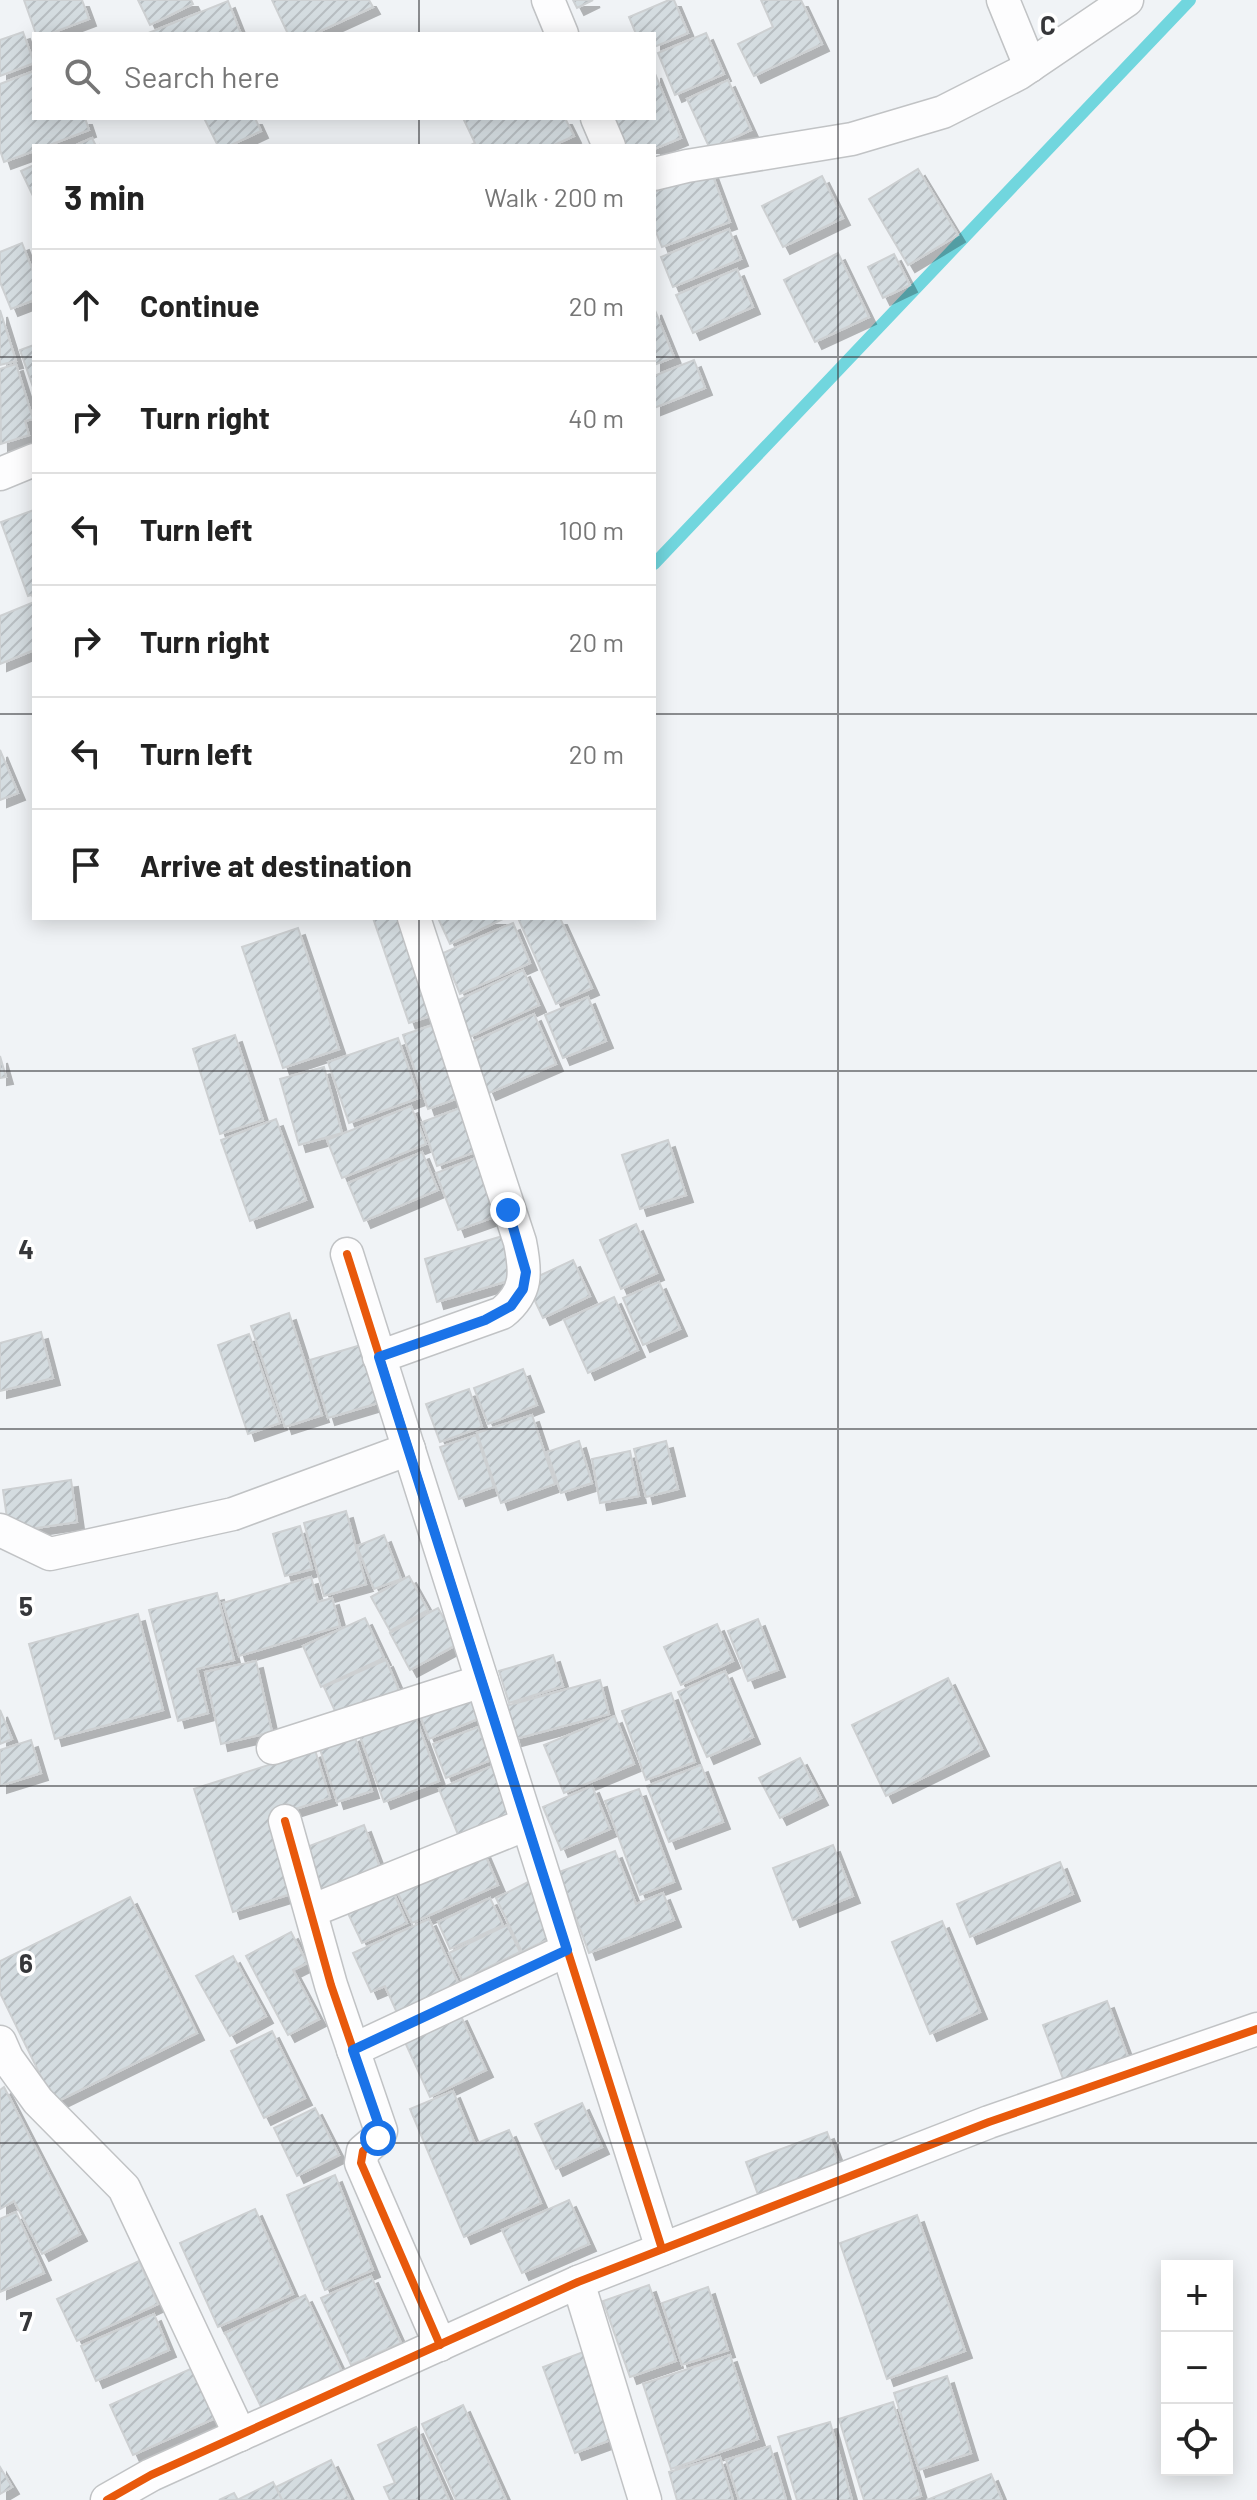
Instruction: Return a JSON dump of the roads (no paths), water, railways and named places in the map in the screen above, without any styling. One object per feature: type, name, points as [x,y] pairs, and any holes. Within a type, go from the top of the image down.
[{"type":"street","points":[[548,0],[561,32]]},
{"type":"street","points":[[1003,0],[1030,66]]},
{"type":"street","points":[[656,174],[852,139],[943,112],[1030,66],[1127,0]]},
{"type":"street","points":[[598,120],[608,144]]},
{"type":"street","points":[[0,474],[32,461]]},
{"type":"street","points":[[379,1357],[502,1313],[518,1298],[526,1272],[520,1242],[415,920]]},
{"type":"street","points":[[347,1254],[662,2249]]},
{"type":"street","points":[[0,1530],[50,1554],[233,1514],[409,1449]]},
{"type":"street","points":[[273,1748],[482,1681]]},
{"type":"street","points":[[285,1821],[331,1985],[381,2131],[378,2138],[363,2151],[361,2163],[440,2345]]},
{"type":"street","points":[[311,1911],[527,1824]]},
{"type":"street","points":[[353,2050],[567,1950]]},
{"type":"street","points":[[107,2500],[151,2475],[578,2282],[989,2122],[1257,2029]]},
{"type":"street","points":[[0,2042],[7,2058],[38,2101],[124,2188],[240,2435]]},
{"type":"street","points":[[578,2282],[645,2500]]},
{"type":"waterway","points":[[656,562],[1190,0]]}]
